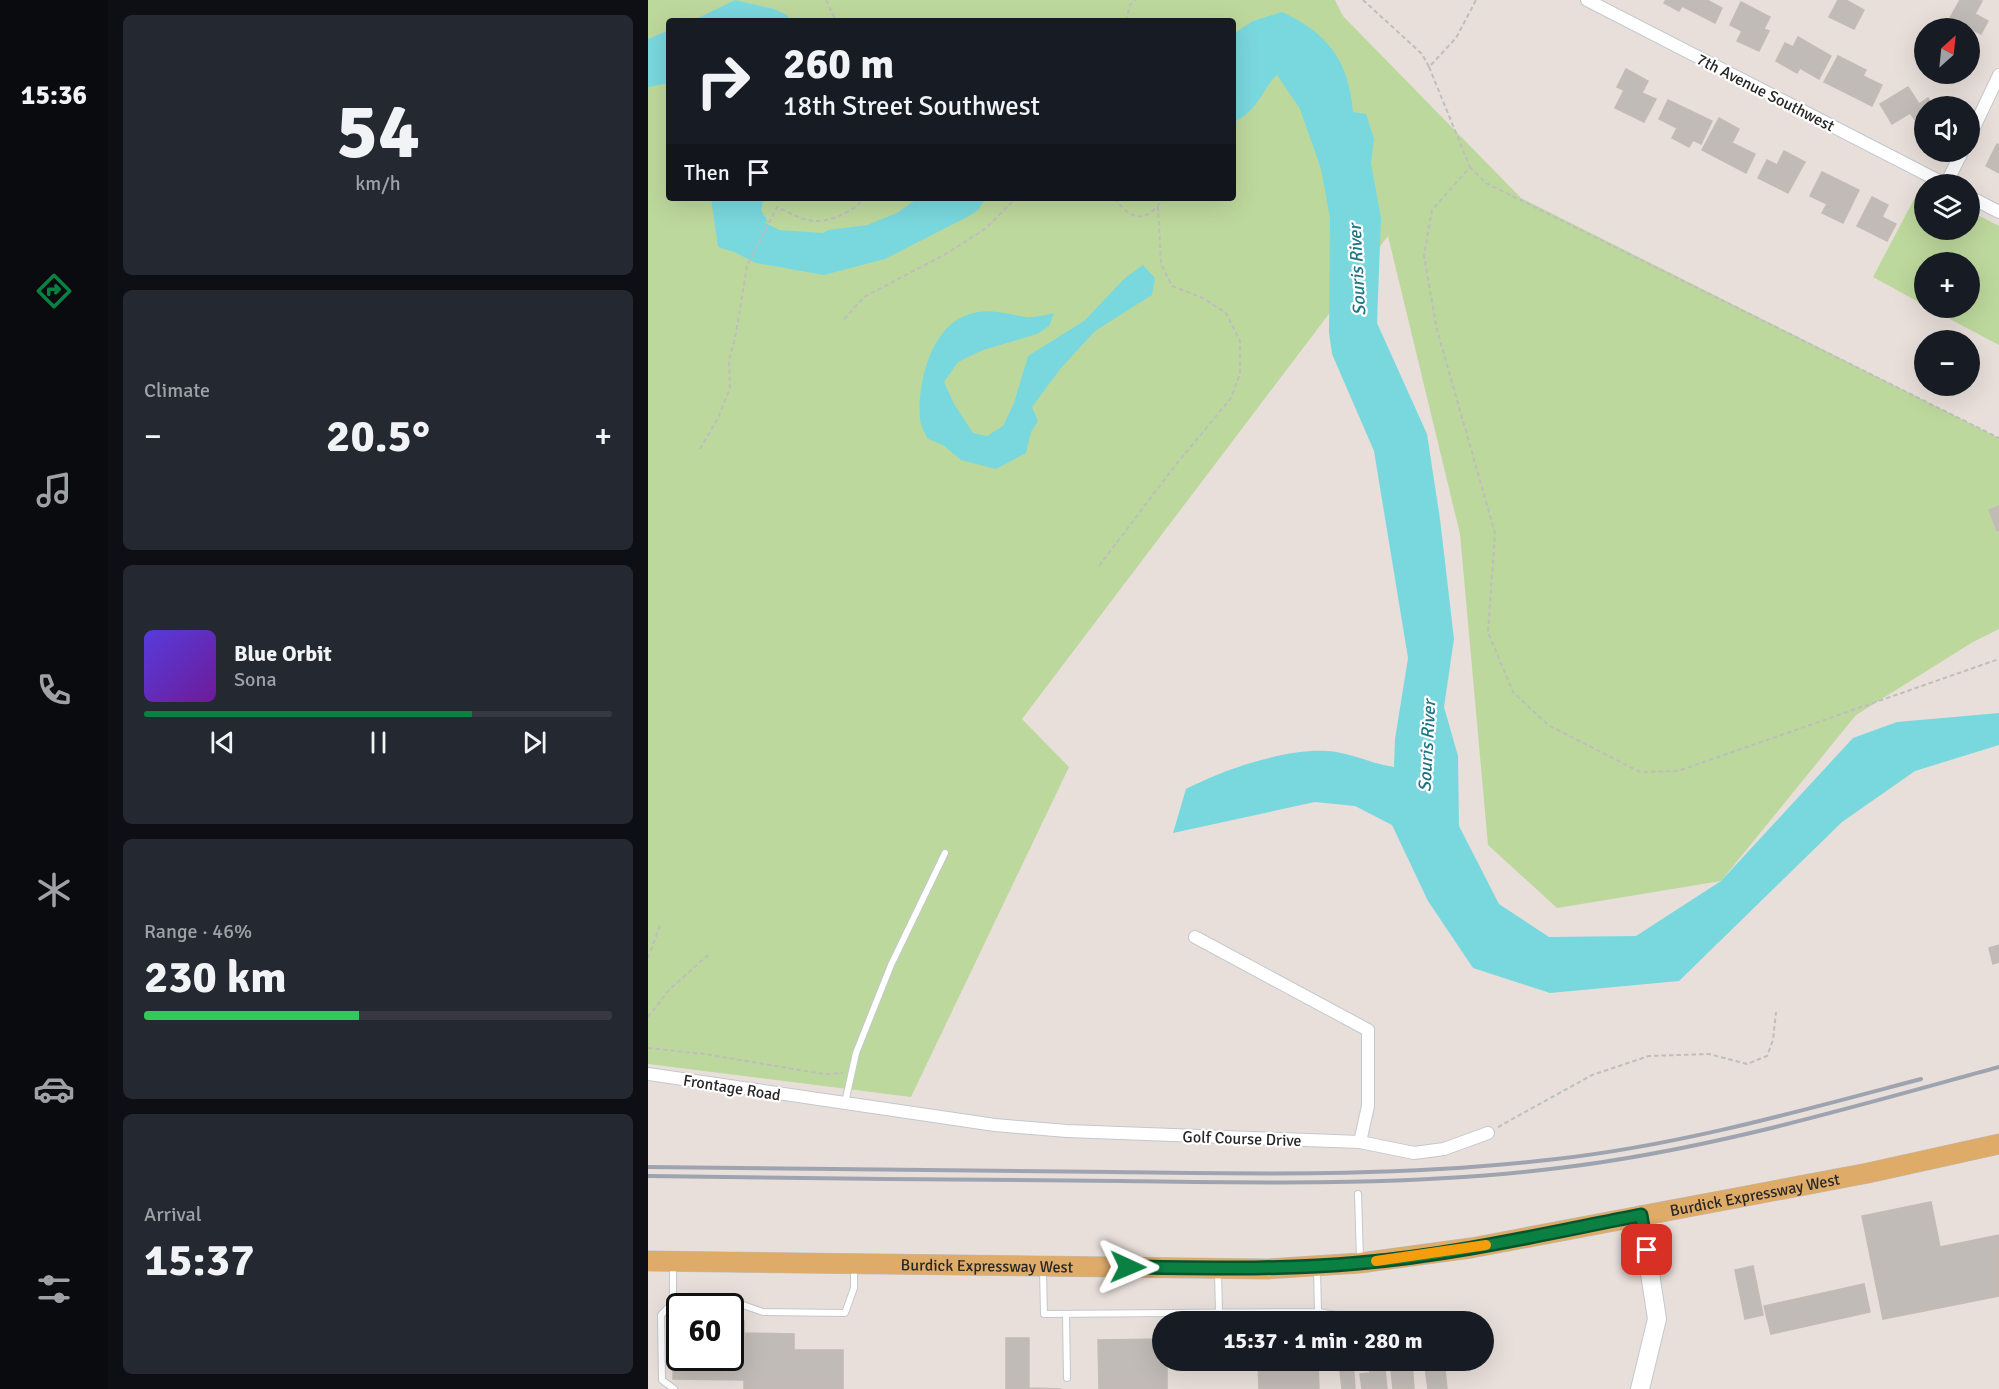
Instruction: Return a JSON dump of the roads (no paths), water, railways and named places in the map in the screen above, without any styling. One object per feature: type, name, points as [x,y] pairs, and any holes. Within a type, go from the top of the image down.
[{"type":"main road","name":"Burdick Expressway West","points":[[648,1261],[1218,1268],[1360,1263],[1471,1248],[1902,1167],[1999,1144]]},
{"type":"street","name":"7th Avenue Southwest","points":[[1587,0],[1926,174]]},
{"type":"street","points":[[1980,115],[1999,75]]},
{"type":"street","points":[[1980,202],[1999,212]]},
{"type":"street","points":[[1195,937],[1368,1030],[1368,1106],[1360,1142]]},
{"type":"street","name":"Frontage Road","points":[[648,1074],[816,1100]]},
{"type":"street","name":"Golf Course Drive","points":[[816,1100],[1036,1128],[1230,1139],[1360,1142],[1414,1153],[1444,1149],[1488,1133]]},
{"type":"street","points":[[1640,1389],[1657,1319],[1641,1215]]},
{"type":"lane","points":[[844,1104],[856,1053],[891,965],[945,853]]},
{"type":"lane","points":[[1358,1194],[1360,1263]]},
{"type":"lane","points":[[673,1261],[673,1293]]},
{"type":"lane","points":[[744,1305],[763,1312],[845,1313],[854,1288],[855,1263]]},
{"type":"lane","points":[[1043,1265],[1044,1314],[1152,1313]]},
{"type":"lane","points":[[1317,1266],[1318,1311]]},
{"type":"lane","points":[[1218,1268],[1219,1311]]},
{"type":"lane","points":[[666,1310],[661,1315],[662,1380],[674,1389]]},
{"type":"lane","points":[[1066,1314],[1067,1378]]},
{"type":"water","points":[[735,0],[774,9],[788,18],[698,18]]},
{"type":"water","points":[[1282,12],[1312,29],[1324,39],[1341,63],[1347,78],[1353,112],[1366,114],[1374,139],[1371,163],[1381,218],[1377,323],[1427,434],[1454,639],[1444,707],[1458,756],[1459,826],[1499,904],[1549,937],[1636,936],[1721,881],[1853,738],[1897,722],[1999,713],[1999,745],[1915,771],[1842,822],[1679,981],[1550,993],[1473,968],[1428,901],[1392,825],[1355,806],[1315,802],[1173,833],[1186,789],[1218,774],[1255,762],[1292,753],[1327,751],[1394,767],[1395,739],[1408,658],[1374,451],[1332,354],[1329,332],[1330,218],[1321,169],[1300,109],[1275,72],[1252,90],[1236,112],[1236,32],[1253,21]]},
{"type":"water","points":[[666,31],[666,84],[648,87],[648,39]]},
{"type":"water","points":[[711,201],[763,201],[761,210],[768,222],[764,222],[779,230],[823,233],[828,230],[867,225],[897,213],[914,201],[984,201],[978,210],[969,216],[885,259],[824,275],[756,263],[718,247]]},
{"type":"water","points":[[1143,265],[1155,278],[1152,295],[1095,331],[1061,368],[1032,407],[1038,421],[1031,432],[1026,453],[996,469],[961,460],[943,445],[928,439],[920,418],[924,374],[936,344],[944,331],[955,321],[967,315],[983,312],[1029,317],[1054,313],[1049,326],[1037,334],[983,350],[958,362],[944,382],[954,404],[973,433],[987,436],[1003,426],[1014,403],[1028,356],[1084,321],[1125,278]]},
{"type":"waterway","name":"Souris River","points":[[1236,106],[1271,64]]},
{"type":"railway","points":[[648,1176],[1285,1183],[1395,1181],[1504,1174],[1615,1160],[1726,1139],[1999,1067]]},
{"type":"railway","points":[[648,1167],[1279,1174],[1445,1169],[1556,1159],[1648,1145],[1740,1126],[1921,1079]]}]
